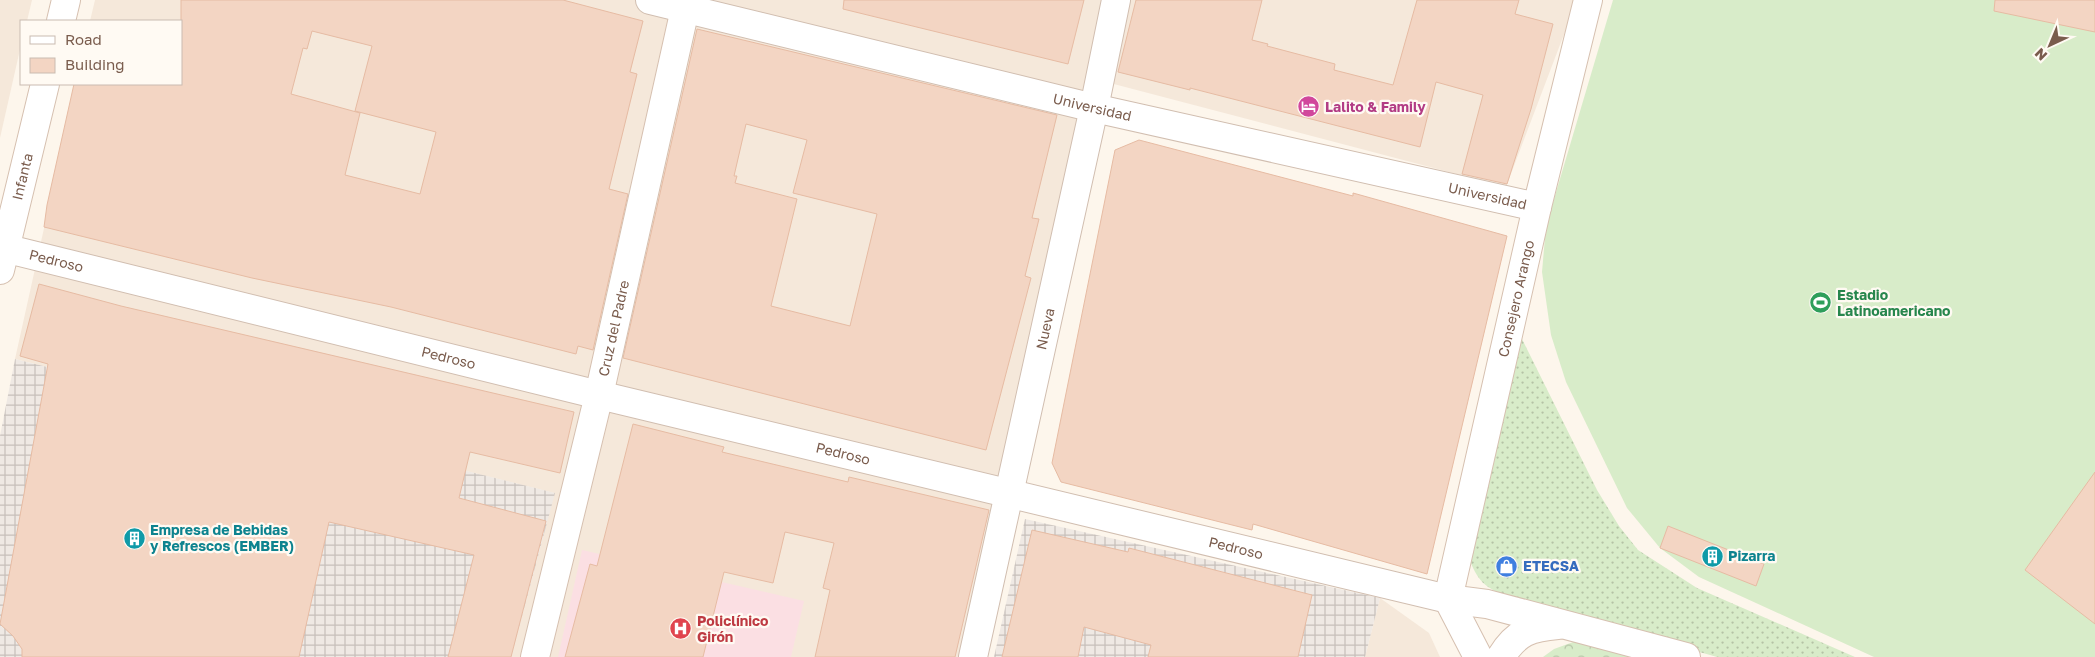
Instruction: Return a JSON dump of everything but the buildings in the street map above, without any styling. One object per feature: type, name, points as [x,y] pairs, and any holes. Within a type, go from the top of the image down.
[{"type":"street","points":[[61,20],[66,0]]},
{"type":"street","name":"Universidad","points":[[650,0],[686,4],[1094,108],[1537,207]]},
{"type":"street","name":"Nueva","points":[[972,657],[1094,108],[1116,0]]},
{"type":"street","name":"Consejero Arango","points":[[1448,599],[1537,207],[1588,0]]},
{"type":"street","name":"Cruz del Padre","points":[[535,657],[599,395],[686,4]]},
{"type":"street","name":"Infanta","points":[[2,255],[45,85]]},
{"type":"street","name":"Pedroso","points":[[2,255],[1008,492],[1448,599],[1487,604],[1686,657]]},
{"type":"street","points":[[1448,599],[1478,657]]},
{"type":"street","points":[[1501,657],[1512,642],[1533,628],[1570,625]]},
{"type":"shaded area","points":[[0,0],[32,0],[27,20],[20,20],[20,49],[0,138]]},
{"type":"shaded area","points":[[95,0],[1577,0],[1506,187],[1087,77],[961,657],[511,657],[554,493],[15,359],[76,85],[182,85],[182,20],[90,20]]},
{"type":"shaded area","points":[[15,359],[555,493],[511,657],[0,657],[0,436]]},
{"type":"shaded area","points":[[1025,519],[1380,598],[1365,657],[994,657]]},
{"type":"shaded area","name":"Policlínico Girón","points":[[582,550],[804,601],[791,657],[558,657]]},
{"type":"shaded area","points":[[1380,598],[1429,633],[1440,657],[1365,657]]},
{"type":"green space","name":"Estadio Latinoamericano","points":[[1613,0],[2095,0],[2095,657],[1874,657],[1699,577],[1660,548],[1627,508],[1566,382],[1551,335],[1542,272],[1546,226]]},
{"type":"green space","points":[[1521,337],[1597,490],[1619,526],[1638,550],[1697,588],[1855,657],[1717,657],[1510,598],[1483,583],[1475,572],[1468,556]]},
{"type":"green space","points":[[1576,641],[1633,657],[1543,657],[1554,649]]},
{"type":"place","name":"Lalito & Family","points":[[1309,107]]},
{"type":"place","name":"Estadio Latinoamericano","points":[[1821,303]]},
{"type":"place","name":"Empresa de Bebidas y Refrescos (EMBER)","points":[[134,538]]},
{"type":"place","name":"Pizarra","points":[[1712,556]]},
{"type":"place","name":"ETECSA","points":[[1507,566]]},
{"type":"place","name":"Policlínico Girón","points":[[681,629]]}]
